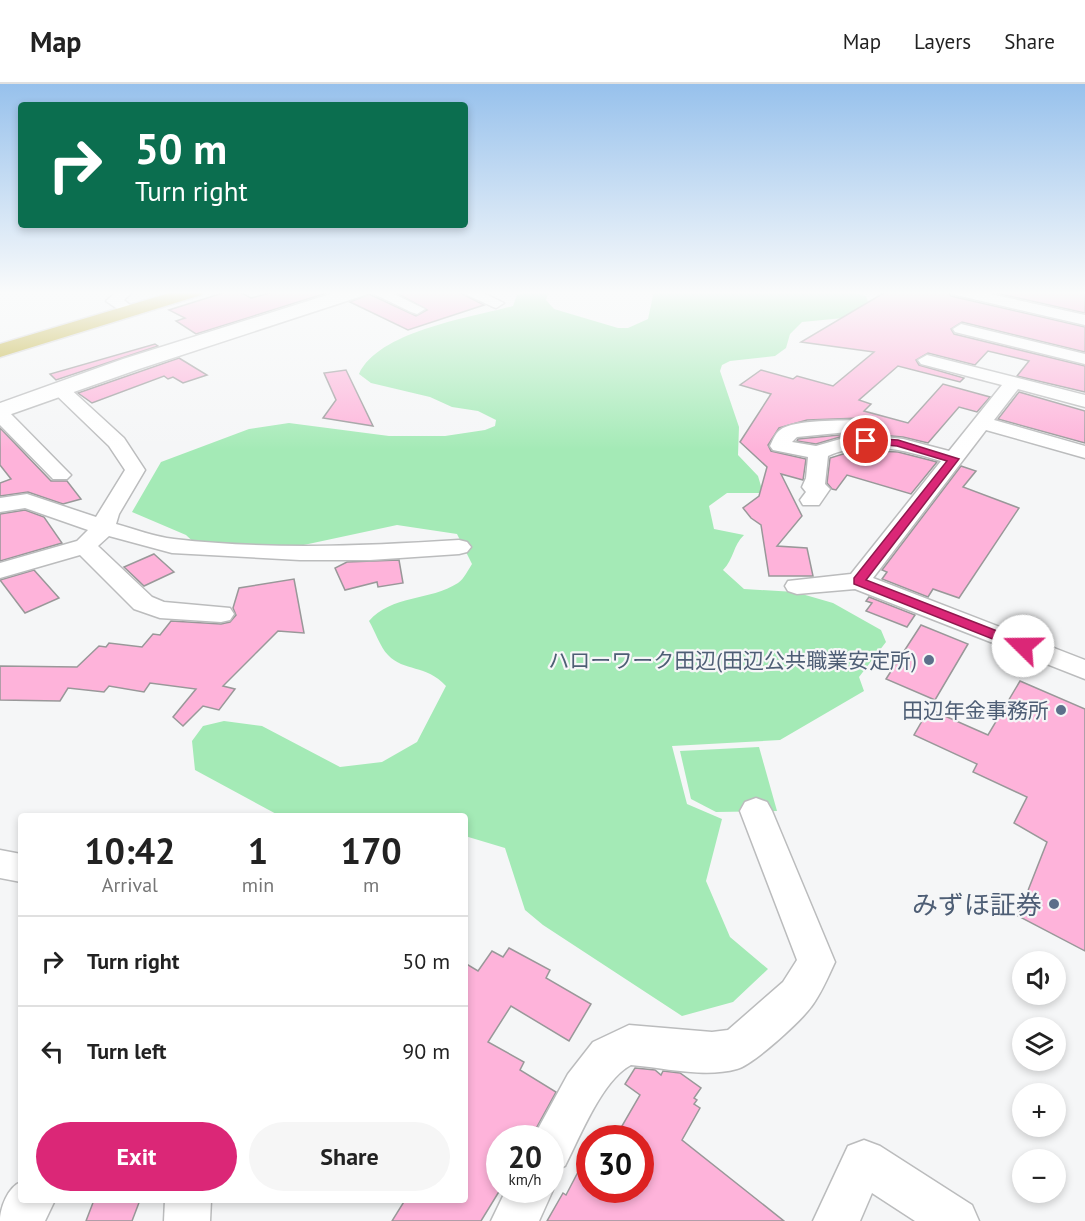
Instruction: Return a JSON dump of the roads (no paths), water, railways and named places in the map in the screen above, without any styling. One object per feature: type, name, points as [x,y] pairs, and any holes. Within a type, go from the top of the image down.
[{"type":"highway","points":[[0,351],[23,344]]},
{"type":"main road","points":[[0,412],[60,389],[197,344]]},
{"type":"street","points":[[945,344],[927,360],[1085,400]]},
{"type":"street","points":[[995,344],[1085,359]]},
{"type":"street","points":[[858,581],[1014,382]]},
{"type":"street","points":[[0,571],[85,546],[104,528],[108,514],[135,471],[117,442],[60,389]]},
{"type":"street","points":[[0,412],[60,475]]},
{"type":"street","points":[[982,423],[1085,452]]},
{"type":"street","points":[[898,443],[883,431],[856,425],[792,431],[784,435],[780,446],[818,453],[834,444],[849,441],[898,443],[954,459]]},
{"type":"street","points":[[811,500],[819,489],[813,487],[818,478],[818,453]]},
{"type":"street","points":[[0,505],[27,501],[104,528],[172,546],[300,553],[370,553],[459,547]]},
{"type":"street","points":[[85,546],[143,603],[160,610],[221,614]]},
{"type":"street","points":[[797,586],[858,581],[1085,670]]},
{"type":"street","points":[[564,1125],[583,1089],[607,1056],[629,1046],[712,1052],[737,1049],[797,995],[816,962],[756,811]]},
{"type":"street","points":[[0,864],[18,867]]},
{"type":"street","points":[[836,1221],[864,1162],[956,1221]]},
{"type":"street","points":[[19,1221],[30,1203]]},
{"type":"street","points":[[187,1221],[188,1203]]},
{"type":"street","points":[[514,1221],[524,1203]]},
{"type":"place","name":"ハローワーク田辺(田辺公共職業安定所)","points":[[929,660]]},
{"type":"place","name":"田辺年金事務所","points":[[1061,710]]},
{"type":"place","name":"みずほ証券","points":[[1054,904]]}]
